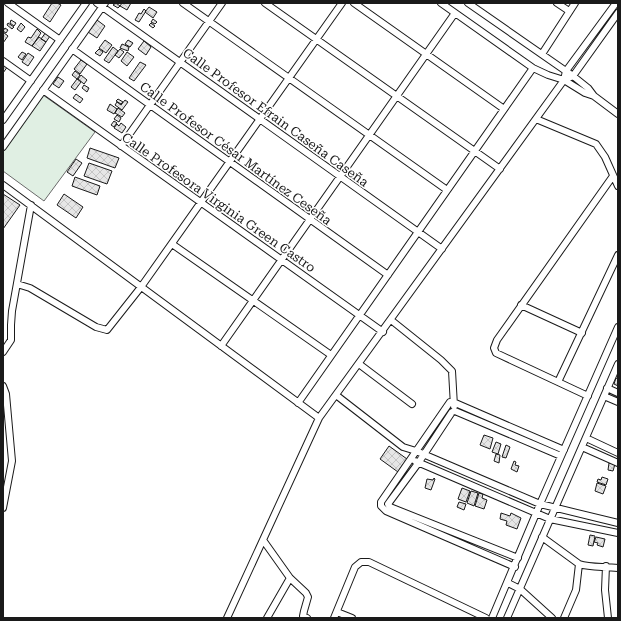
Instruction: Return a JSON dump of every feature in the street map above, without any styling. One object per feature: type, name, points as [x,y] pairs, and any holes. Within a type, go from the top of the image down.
[{"type":"street","points":[[8,3],[60,40]]},
{"type":"street","points":[[3,120],[86,3]]},
{"type":"street","points":[[183,3],[447,190]]},
{"type":"street","points":[[121,146],[222,3]]},
{"type":"street","points":[[265,3],[500,169]]},
{"type":"street","points":[[17,284],[30,288],[101,330],[107,330],[172,244],[342,3]]},
{"type":"street","points":[[354,3],[504,109]]},
{"type":"street","points":[[441,3],[533,68],[564,80],[585,93],[594,96]]},
{"type":"street","points":[[468,3],[573,76],[588,88],[594,96],[618,114]]},
{"type":"street","points":[[557,3],[569,11]]},
{"type":"street","points":[[542,54],[575,3]]},
{"type":"street","points":[[227,618],[319,418],[564,80],[566,71],[616,3]]},
{"type":"street","points":[[3,147],[72,49],[101,4]]},
{"type":"street","name":"Calle Profesor Efrain Caseña Caseña","points":[[101,4],[442,249]]},
{"type":"street","points":[[222,346],[455,13]]},
{"type":"street","points":[[564,80],[573,76],[618,13]]},
{"type":"street","name":"Calle Profesor César Martínez Ceseña","points":[[72,49],[388,275]]},
{"type":"street","points":[[3,61],[31,81]]},
{"type":"street","points":[[298,403],[533,68]]},
{"type":"street","name":"Calle Profesora Virginia Green Castro","points":[[43,90],[382,332]]},
{"type":"street","points":[[536,119],[596,144],[605,157],[618,186]]},
{"type":"street","points":[[588,396],[496,353],[494,348],[497,340],[614,176]]},
{"type":"street","points":[[3,184],[319,418]]},
{"type":"street","points":[[3,352],[12,340],[11,325],[31,205]]},
{"type":"street","points":[[172,244],[332,355]]},
{"type":"street","points":[[558,382],[618,255]]},
{"type":"street","points":[[522,305],[582,333]]},
{"type":"street","points":[[391,320],[441,360],[452,371],[453,402],[455,411]]},
{"type":"street","points":[[492,618],[515,567],[540,504],[618,327]]},
{"type":"street","points":[[359,364],[412,404]]},
{"type":"street","points":[[507,618],[618,364]]},
{"type":"street","points":[[3,386],[6,394],[12,461],[3,508]]},
{"type":"street","points":[[607,388],[618,393]]},
{"type":"street","points":[[336,395],[404,447],[540,504],[618,522]]},
{"type":"street","points":[[604,396],[618,402]]},
{"type":"street","points":[[515,567],[386,511],[381,506],[381,502],[447,404],[453,402],[564,450]]},
{"type":"street","points":[[455,411],[449,415],[419,462],[390,499],[388,504],[390,507],[518,558]]},
{"type":"street","points":[[455,411],[561,456]]},
{"type":"street","points":[[586,438],[618,453]]},
{"type":"street","points":[[582,447],[618,463]]},
{"type":"street","points":[[411,458],[550,519],[618,533]]},
{"type":"street","points":[[542,537],[579,564],[586,566],[606,566],[618,568]]},
{"type":"street","points":[[263,540],[290,578],[306,593],[308,597],[304,616],[307,618]]},
{"type":"street","points":[[334,618],[355,567],[361,562],[369,562],[486,618]]},
{"type":"street","points":[[564,618],[576,590],[579,564]]},
{"type":"street","points":[[606,566],[605,590],[608,618]]},
{"type":"street","points":[[266,618],[290,578]]},
{"type":"street","points":[[508,583],[520,588],[552,618]]},
{"type":"street","points":[[337,612],[352,618]]},
{"type":"green space","points":[[43,95],[95,132],[44,201],[3,171],[3,151]]},
{"type":"building","points":[[52,3],[61,5],[50,22],[43,17]]},
{"type":"building","points":[[116,3],[120,6],[118,8],[113,5]]},
{"type":"building","points":[[122,3],[131,3],[127,10],[120,6]]},
{"type":"building","points":[[149,7],[157,12],[153,18],[145,12]]},
{"type":"building","points":[[144,9],[146,11],[139,22],[135,20],[139,13],[141,14]]},
{"type":"building","points":[[153,19],[157,22],[155,24],[151,22]]},
{"type":"building","points":[[11,20],[16,23],[14,26],[10,23]]},
{"type":"building","points":[[97,20],[105,26],[97,38],[88,32]]},
{"type":"building","points":[[8,23],[14,27],[12,29],[7,25]]},
{"type":"building","points":[[21,23],[25,27],[21,32],[17,29]]},
{"type":"building","points":[[151,23],[155,26],[153,28],[149,25]]},
{"type":"building","points":[[5,28],[8,30],[6,33],[3,31]]},
{"type":"building","points":[[37,29],[41,33],[32,46],[25,42],[28,37],[31,38]]},
{"type":"building","points":[[3,32],[8,36],[3,43]]},
{"type":"building","points":[[46,32],[50,36],[46,42],[41,39]]},
{"type":"building","points":[[39,37],[46,42],[40,51],[32,46]]},
{"type":"building","points":[[105,40],[112,45],[106,53],[99,48]]},
{"type":"building","points":[[128,40],[133,43],[130,47],[125,44]]},
{"type":"building","points":[[144,41],[151,47],[146,55],[138,49]]},
{"type":"building","points":[[122,44],[129,47],[128,51],[120,48]]},
{"type":"building","points":[[113,47],[118,51],[109,63],[104,60]]},
{"type":"building","points":[[99,49],[103,52],[100,56],[95,53]]},
{"type":"building","points":[[120,49],[124,52],[119,58],[115,55]]},
{"type":"building","points":[[22,52],[26,54],[22,60],[18,57]]},
{"type":"building","points":[[127,52],[134,57],[127,66],[121,61]]},
{"type":"building","points":[[28,53],[34,57],[28,66],[22,62]]},
{"type":"building","points":[[81,60],[87,64],[80,74],[74,69]]},
{"type":"building","points":[[140,62],[146,65],[134,81],[129,78]]},
{"type":"building","points":[[3,63],[8,66],[3,73]]},
{"type":"building","points":[[75,71],[80,75],[77,79],[72,75]]},
{"type":"building","points":[[81,75],[87,80],[84,84],[78,79]]},
{"type":"building","points":[[58,77],[64,81],[59,88],[53,84]]},
{"type":"building","points":[[77,79],[81,82],[75,90],[71,87]]},
{"type":"building","points":[[84,85],[89,88],[87,92],[82,88]]},
{"type":"building","points":[[76,94],[83,99],[80,103],[73,98]]},
{"type":"building","points":[[118,99],[123,102],[121,104],[116,101]]},
{"type":"building","points":[[125,100],[128,102],[122,110],[115,105],[117,102],[121,105]]},
{"type":"building","points":[[110,104],[117,109],[114,114],[107,110]]},
{"type":"building","points":[[118,108],[125,113],[122,117],[115,113]]},
{"type":"building","points":[[117,115],[121,118],[119,122],[114,119]]},
{"type":"building","points":[[114,121],[117,123],[114,127],[111,125]]},
{"type":"building","points":[[121,123],[126,127],[122,133],[114,128],[117,124],[119,126]]},
{"type":"building","points":[[90,148],[119,158],[115,168],[87,158]]},
{"type":"building","points":[[76,159],[82,163],[73,176],[67,172]]},
{"type":"building","points":[[89,163],[112,171],[107,184],[84,176]]},
{"type":"building","points":[[75,177],[100,186],[97,195],[72,186]]},
{"type":"building","points":[[3,194],[20,205],[3,229]]},
{"type":"building","points":[[64,194],[83,207],[76,218],[57,205]]},
{"type":"building","points":[[616,378],[618,379],[618,386],[614,384]]},
{"type":"building","points":[[484,435],[493,438],[490,449],[480,445]]},
{"type":"building","points":[[496,442],[501,444],[498,454],[492,452]]},
{"type":"building","points":[[506,445],[510,447],[506,458],[502,457]]},
{"type":"building","points":[[389,446],[407,459],[398,472],[380,459]]},
{"type":"building","points":[[496,454],[500,455],[499,463],[494,461]]},
{"type":"building","points":[[514,461],[516,462],[515,465],[519,466],[517,472],[511,469]]},
{"type":"building","points":[[609,463],[615,464],[613,471],[608,470]]},
{"type":"building","points":[[602,477],[608,479],[606,485],[597,482],[598,479],[601,480]]},
{"type":"building","points":[[434,478],[435,479],[431,490],[425,488],[427,479],[433,480]]},
{"type":"building","points":[[597,483],[606,486],[603,494],[595,491]]},
{"type":"building","points":[[462,488],[470,491],[466,502],[458,499]]},
{"type":"building","points":[[471,491],[478,493],[474,506],[467,503]]},
{"type":"building","points":[[479,493],[483,494],[482,498],[487,500],[484,509],[475,506]]},
{"type":"building","points":[[459,502],[466,504],[464,510],[457,507]]},
{"type":"building","points":[[501,513],[510,516],[511,513],[521,518],[517,529],[506,525],[507,521],[500,519]]},
{"type":"building","points":[[590,535],[595,536],[593,546],[588,545]]},
{"type":"building","points":[[596,537],[605,539],[603,547],[594,542]]}]
